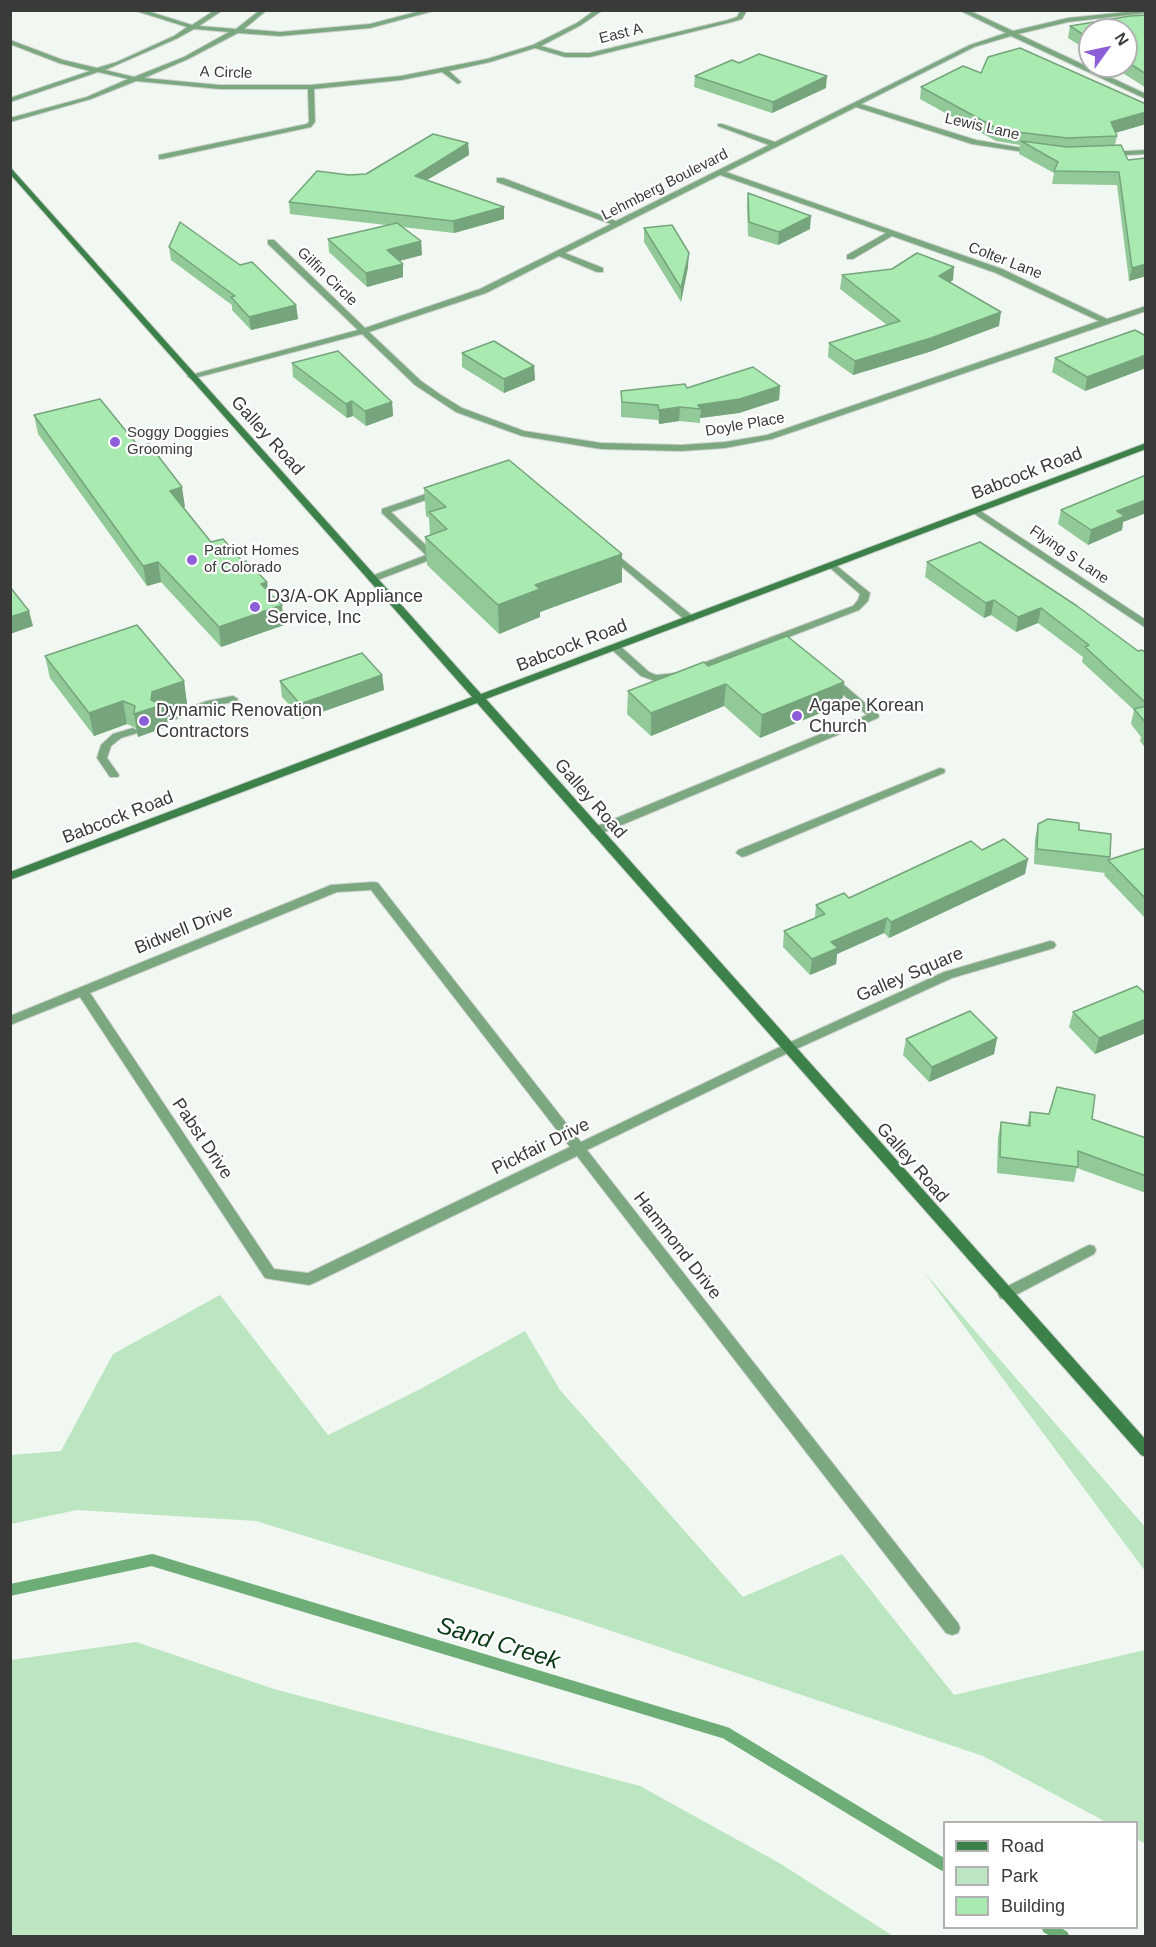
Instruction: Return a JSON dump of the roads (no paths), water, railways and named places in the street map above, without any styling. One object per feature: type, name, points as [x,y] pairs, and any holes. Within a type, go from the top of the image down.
[{"type":"main road","name":"Galley Road","points":[[10,169],[191,376],[1146,1451]]},
{"type":"main road","name":"Babcock Road","points":[[10,876],[1146,446]]},
{"type":"street","points":[[136,10],[193,27],[234,32],[294,33],[389,23],[434,10]]},
{"type":"street","points":[[10,100],[96,72],[193,27],[220,10]]},
{"type":"street","points":[[10,120],[70,104],[186,58],[234,32],[264,10]]},
{"type":"street","name":"A Circle","points":[[10,42],[52,59],[96,72],[135,79],[219,87],[311,87],[380,81],[445,71],[535,46],[600,10]]},
{"type":"street","name":"East A","points":[[535,46],[565,55],[590,55],[730,21],[740,18],[744,10]]},
{"type":"street","points":[[962,10],[1146,97]]},
{"type":"street","name":"Lehmberg Boulevard","points":[[191,376],[364,331],[458,301],[509,280],[954,54],[1010,34],[1068,20],[1146,10]]},
{"type":"street","points":[[445,71],[458,82]]},
{"type":"street","points":[[162,157],[309,126],[312,122],[311,87]]},
{"type":"street","name":"Lewis Lane","points":[[853,104],[975,142],[1046,153]]},
{"type":"street","points":[[720,125],[774,144]]},
{"type":"street","points":[[1099,155],[1146,152]]},
{"type":"street","name":"Colter Lane","points":[[719,172],[1014,277],[1105,321]]},
{"type":"street","points":[[500,180],[617,224]]},
{"type":"street","points":[[850,257],[892,233]]},
{"type":"street","name":"Gilfin Circle","points":[[271,242],[364,331]]},
{"type":"street","points":[[560,254],[600,270]]},
{"type":"street","name":"Doyle Place","points":[[364,331],[418,382],[459,410],[486,421],[522,433],[601,446],[681,448],[725,445],[796,429],[1146,308]]},
{"type":"street","points":[[372,579],[432,556],[385,512],[448,490]]},
{"type":"street","name":"Flying S Lane","points":[[976,511],[1146,625]]},
{"type":"street","points":[[600,543],[690,619]]},
{"type":"street","points":[[615,647],[645,675],[667,678],[785,640],[856,608],[863,601],[865,593],[832,565]]},
{"type":"street","points":[[596,831],[874,716],[823,672]]},
{"type":"street","points":[[161,721],[211,703],[233,699]]},
{"type":"street","points":[[114,775],[102,758],[106,745],[117,736],[133,731]]},
{"type":"street","points":[[742,854],[940,771]]},
{"type":"street","name":"Bidwell Drive","points":[[10,1021],[335,888],[374,885]]},
{"type":"street","name":"Hammond Drive","points":[[374,885],[952,1628]]},
{"type":"street","name":"Galley Square","points":[[788,1048],[948,975],[1050,945]]},
{"type":"street","name":"Pabst Drive","points":[[82,992],[270,1274],[309,1279]]},
{"type":"street","name":"Pickfair Drive","points":[[309,1279],[788,1048]]},
{"type":"street","points":[[1005,1294],[1089,1250]]},
{"type":"waterway","name":"Sand Creek","points":[[10,1590],[152,1560],[726,1733],[943,1864]]},
{"type":"waterway","name":"Sand Creek","points":[[1050,1929],[1063,1936]]},
{"type":"place","name":"Soggy Doggies Grooming","points":[[115,442]]},
{"type":"place","name":"Patriot Homes of Colorado","points":[[192,560]]},
{"type":"place","name":"D3/A-OK Appliance Service, Inc","points":[[255,607]]},
{"type":"place","name":"Agape Korean Church","points":[[797,716]]},
{"type":"place","name":"Dynamic Renovation Contractors","points":[[144,721]]}]
